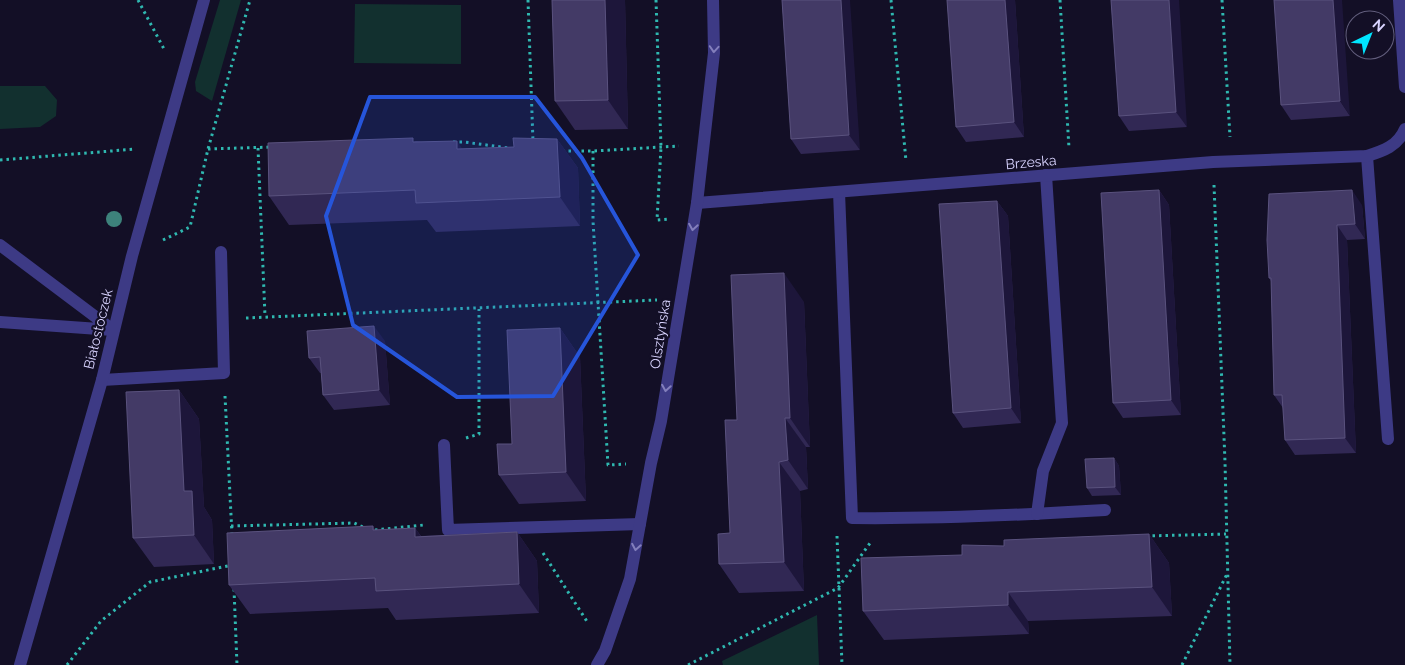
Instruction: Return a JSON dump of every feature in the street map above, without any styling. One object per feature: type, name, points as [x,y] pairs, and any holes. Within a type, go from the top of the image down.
[{"type":"street","name":"Białostoczek","points":[[20,665],[102,380],[132,256],[204,0]]},
{"type":"street","name":"Olsztyńska","points":[[597,665],[605,651],[630,579],[661,421],[697,202],[714,45],[713,0]]},
{"type":"street","points":[[1399,0],[1405,87]]},
{"type":"street","name":"Brzeska","points":[[697,202],[1213,162],[1367,156],[1385,151],[1401,138],[1405,129]]},
{"type":"street","points":[[1367,156],[1388,439]]},
{"type":"street","points":[[1037,514],[1044,472],[1062,423],[1046,175]]},
{"type":"street","points":[[839,192],[852,518],[886,519],[1105,510]]},
{"type":"street","points":[[0,246],[113,330]]},
{"type":"street","points":[[102,380],[224,373],[221,252]]},
{"type":"street","points":[[0,322],[113,330]]},
{"type":"street","points":[[444,445],[448,530],[640,524]]},
{"type":"path","points":[[138,0],[180,81]]},
{"type":"path","points":[[132,256],[190,227],[208,149],[250,0]]},
{"type":"path","points":[[528,0],[533,152]]},
{"type":"path","points":[[656,0],[661,147],[657,220]]},
{"type":"path","points":[[891,0],[908,187]]},
{"type":"path","points":[[1060,0],[1071,174]]},
{"type":"path","points":[[1222,0],[1232,161]]},
{"type":"path","points":[[444,142],[464,142],[516,149]]},
{"type":"path","points":[[559,152],[704,144]]},
{"type":"path","points":[[0,160],[162,146]]},
{"type":"path","points":[[208,149],[278,147]]},
{"type":"path","points":[[258,148],[265,316]]},
{"type":"path","points":[[593,151],[593,221],[608,465],[652,462]]},
{"type":"path","points":[[1213,162],[1225,462],[1230,665]]},
{"type":"path","points":[[223,319],[681,299]]},
{"type":"path","points":[[444,445],[479,434],[479,309]]},
{"type":"path","points":[[224,373],[232,536]]},
{"type":"path","points":[[688,665],[838,588],[886,519]]},
{"type":"path","points":[[231,526],[354,523],[370,530],[447,523]]},
{"type":"path","points":[[526,527],[605,651]]},
{"type":"path","points":[[837,532],[842,665]]},
{"type":"path","points":[[1140,536],[1226,534]]},
{"type":"path","points":[[67,665],[101,621],[150,582],[233,565],[233,574]]},
{"type":"path","points":[[1182,665],[1227,574]]},
{"type":"path","points":[[234,583],[238,665]]},
{"type":"highlighted area","points":[[370,97],[535,97],[582,158],[638,255],[553,396],[457,397],[353,325],[326,216]]},
{"type":"green space","points":[[220,0],[241,0],[212,101],[196,91],[195,82]]},
{"type":"green space","points":[[355,4],[461,5],[461,64],[354,63]]},
{"type":"green space","points":[[0,86],[45,86],[57,100],[56,116],[40,127],[0,129]]},
{"type":"green space","points":[[817,615],[819,665],[723,665],[722,661]]},
{"type":"building","points":[[552,0],[605,0],[608,100],[555,101]]},
{"type":"building","points":[[782,0],[841,0],[849,135],[791,139]]},
{"type":"building","points":[[947,0],[1005,0],[1014,122],[956,127]]},
{"type":"building","points":[[1111,0],[1169,0],[1176,112],[1119,116]]},
{"type":"building","points":[[1274,0],[1333,0],[1340,101],[1281,105]]},
{"type":"building","points":[[413,138],[413,142],[457,141],[457,149],[514,147],[513,138],[557,139],[560,197],[416,203],[415,190],[269,196],[268,143]]},
{"type":"building","points":[[1159,190],[1171,400],[1113,403],[1101,193]]},
{"type":"building","points":[[1352,190],[1355,224],[1337,225],[1345,438],[1285,440],[1282,395],[1274,395],[1271,278],[1269,278],[1267,240],[1269,194]]},
{"type":"building","points":[[997,201],[1011,408],[953,413],[939,204]]},
{"type":"building","points":[[784,273],[790,418],[785,418],[788,460],[779,462],[784,562],[719,564],[718,534],[730,533],[725,420],[737,420],[731,275]]},
{"type":"building","points":[[374,326],[379,390],[323,395],[320,357],[309,358],[307,331]]},
{"type":"building","points":[[560,328],[566,472],[499,475],[497,444],[512,444],[507,330]]},
{"type":"building","points":[[179,390],[184,491],[192,491],[194,535],[133,538],[126,392]]},
{"type":"building","points":[[1114,458],[1115,487],[1087,488],[1085,459]]},
{"type":"building","points":[[373,526],[373,530],[415,528],[415,537],[517,532],[519,584],[376,591],[375,578],[229,585],[227,533]]},
{"type":"building","points":[[1149,534],[1152,587],[1008,592],[1008,605],[863,611],[861,558],[962,555],[962,545],[1004,546],[1004,540]]}]
